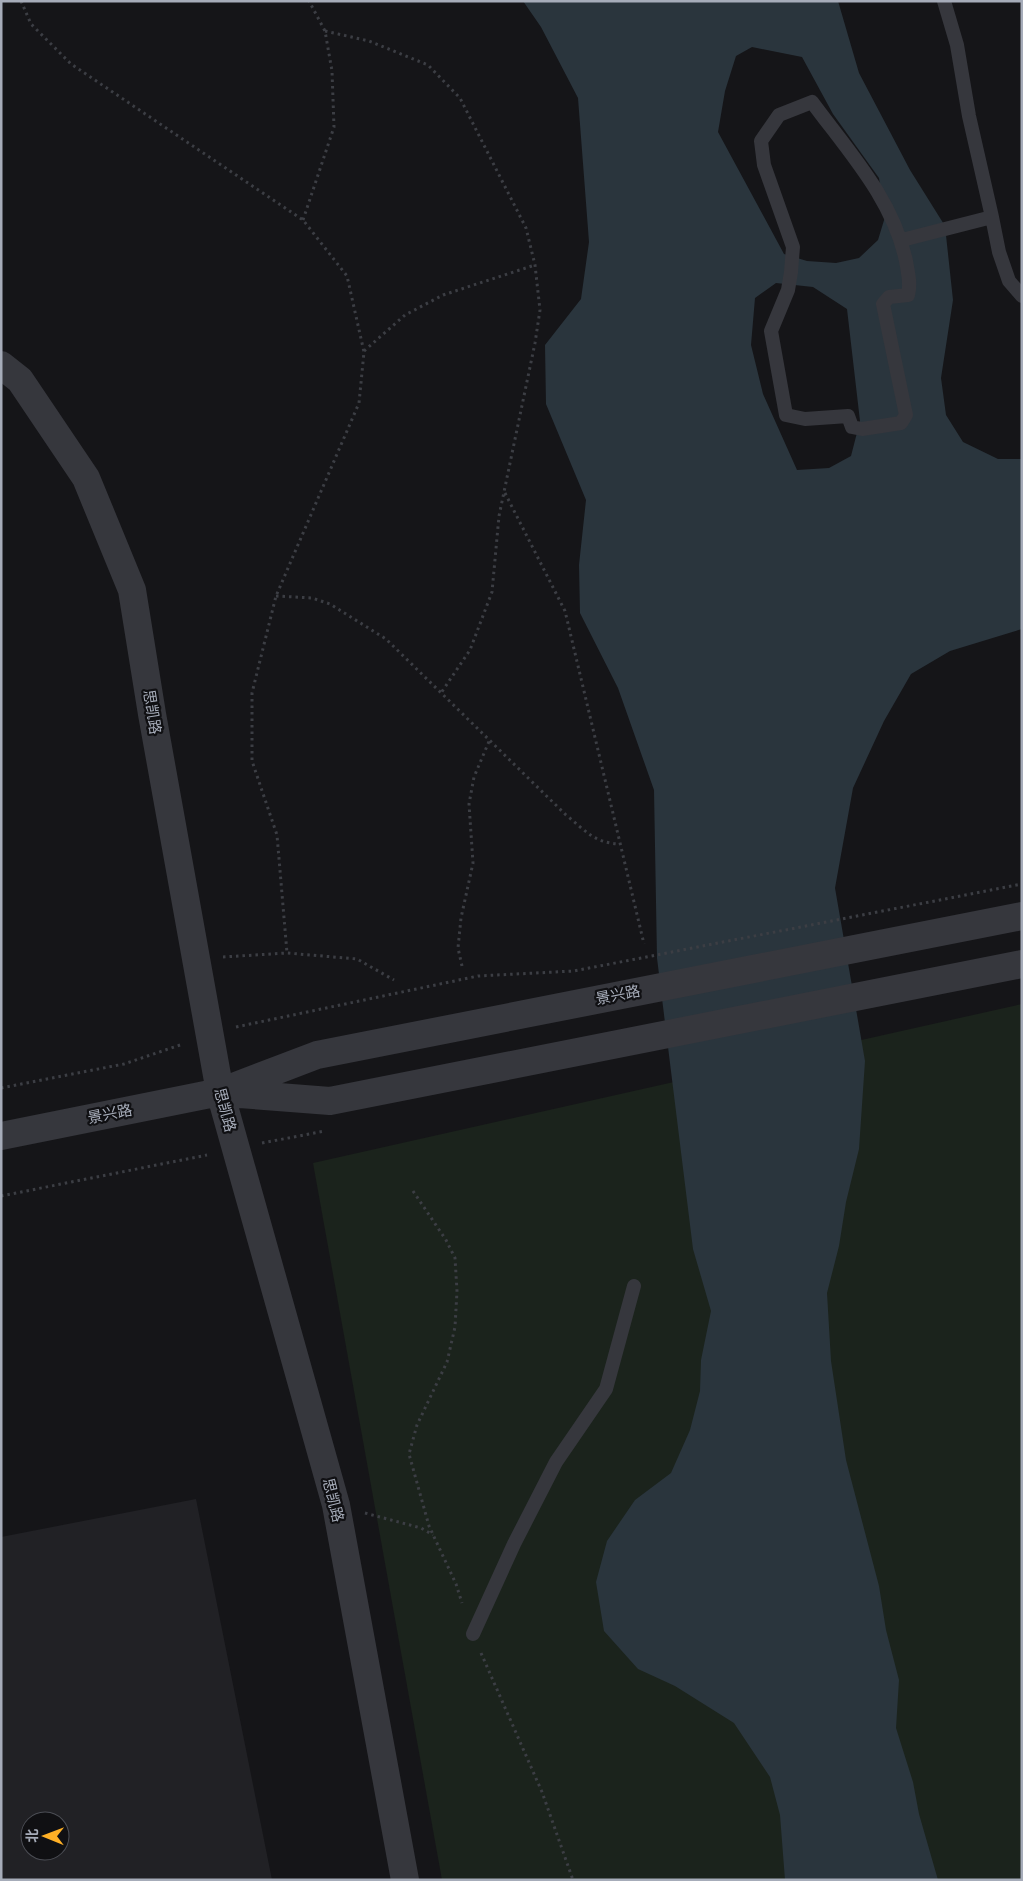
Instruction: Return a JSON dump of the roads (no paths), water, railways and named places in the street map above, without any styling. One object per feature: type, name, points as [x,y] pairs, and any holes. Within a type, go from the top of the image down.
[{"type":"street","name":"思凯路","points":[[1,365],[20,380],[86,478],[132,590],[152,714],[220,1092],[336,1505],[405,1880]]},
{"type":"street","name":"景兴路","points":[[1,1136],[220,1092],[317,1055],[1009,919]]},
{"type":"street","name":"景兴路","points":[[220,1092],[330,1101],[1013,965]]},
{"type":"lane","points":[[944,1],[957,45],[969,116],[999,252],[1009,281],[1022,296]]},
{"type":"lane","points":[[812,102],[886,204],[902,240],[910,286],[908,295],[889,297],[883,304],[906,414],[901,423],[862,429],[852,428],[848,416],[805,420],[786,415],[771,331],[788,290],[792,272],[793,247],[764,165],[761,141],[779,115],[812,102]]},
{"type":"lane","points":[[902,240],[992,217]]},
{"type":"lane","points":[[473,1634],[514,1544],[556,1462],[606,1389],[634,1286]]}]
